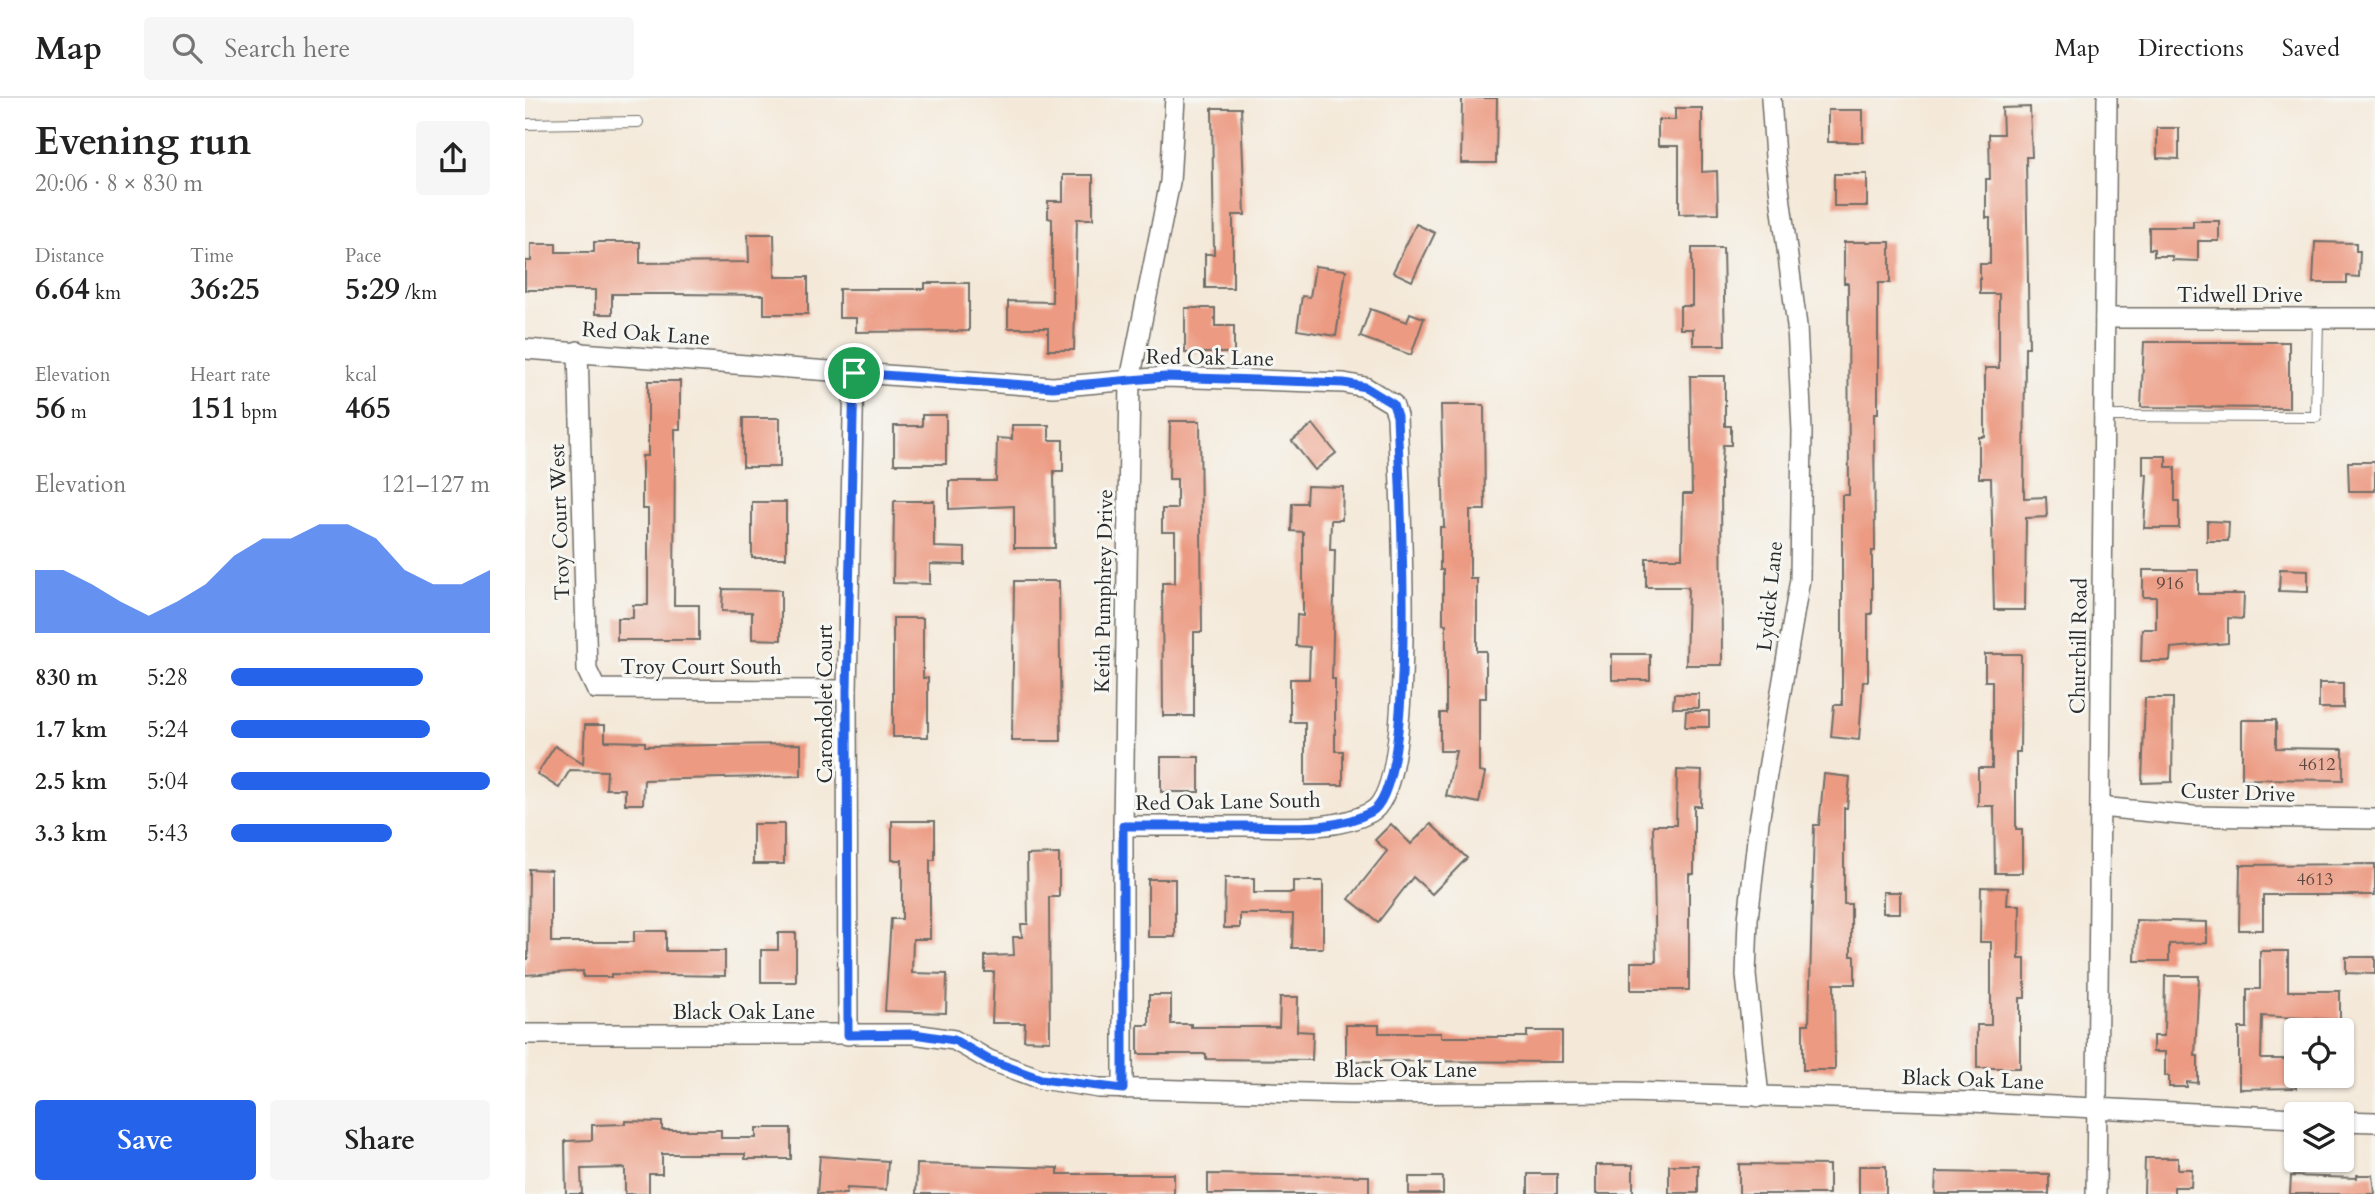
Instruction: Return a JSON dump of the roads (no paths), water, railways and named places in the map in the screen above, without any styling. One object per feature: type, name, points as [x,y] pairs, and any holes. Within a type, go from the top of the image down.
[{"type":"street","name":"Keith Pumphrey Drive","points":[[1123,1089],[1123,826],[1130,380],[1170,182],[1175,98]]},
{"type":"street","name":"Lydick Lane","points":[[1759,1097],[1746,975],[1748,919],[1759,822],[1800,579],[1802,431],[1797,326],[1775,157],[1771,98]]},
{"type":"street","name":"Churchill Road","points":[[2096,1194],[2107,98]]},
{"type":"street","name":"Tidwell Drive","points":[[2105,318],[2375,318]]},
{"type":"street","name":"Red Oak Lane","points":[[525,349],[1053,387],[1165,377],[1344,383],[1365,387],[1393,404],[1397,416],[1403,597],[1402,695],[1388,792],[1373,812]]},
{"type":"street","name":"Troy Court West","points":[[578,351],[587,670],[596,689]]},
{"type":"street","name":"Carondolet Court","points":[[848,1035],[847,690],[854,373]]},
{"type":"street","name":"Troy Court South","points":[[596,689],[847,690]]},
{"type":"street","name":"Custer Drive","points":[[2100,807],[2193,817],[2375,819]]},
{"type":"street","name":"Red Oak Lane South","points":[[1123,826],[1321,826],[1373,812]]},
{"type":"street","name":"Black Oak Lane","points":[[525,1034],[914,1034],[954,1040],[989,1060],[1041,1079],[1123,1089],[1351,1094],[1626,1093],[1972,1101],[2284,1117]]},
{"type":"street","points":[[2354,1121],[2375,1122]]},
{"type":"lane","points":[[525,124],[638,122]]},
{"type":"lane","points":[[2104,416],[2316,417],[2318,318]]}]
